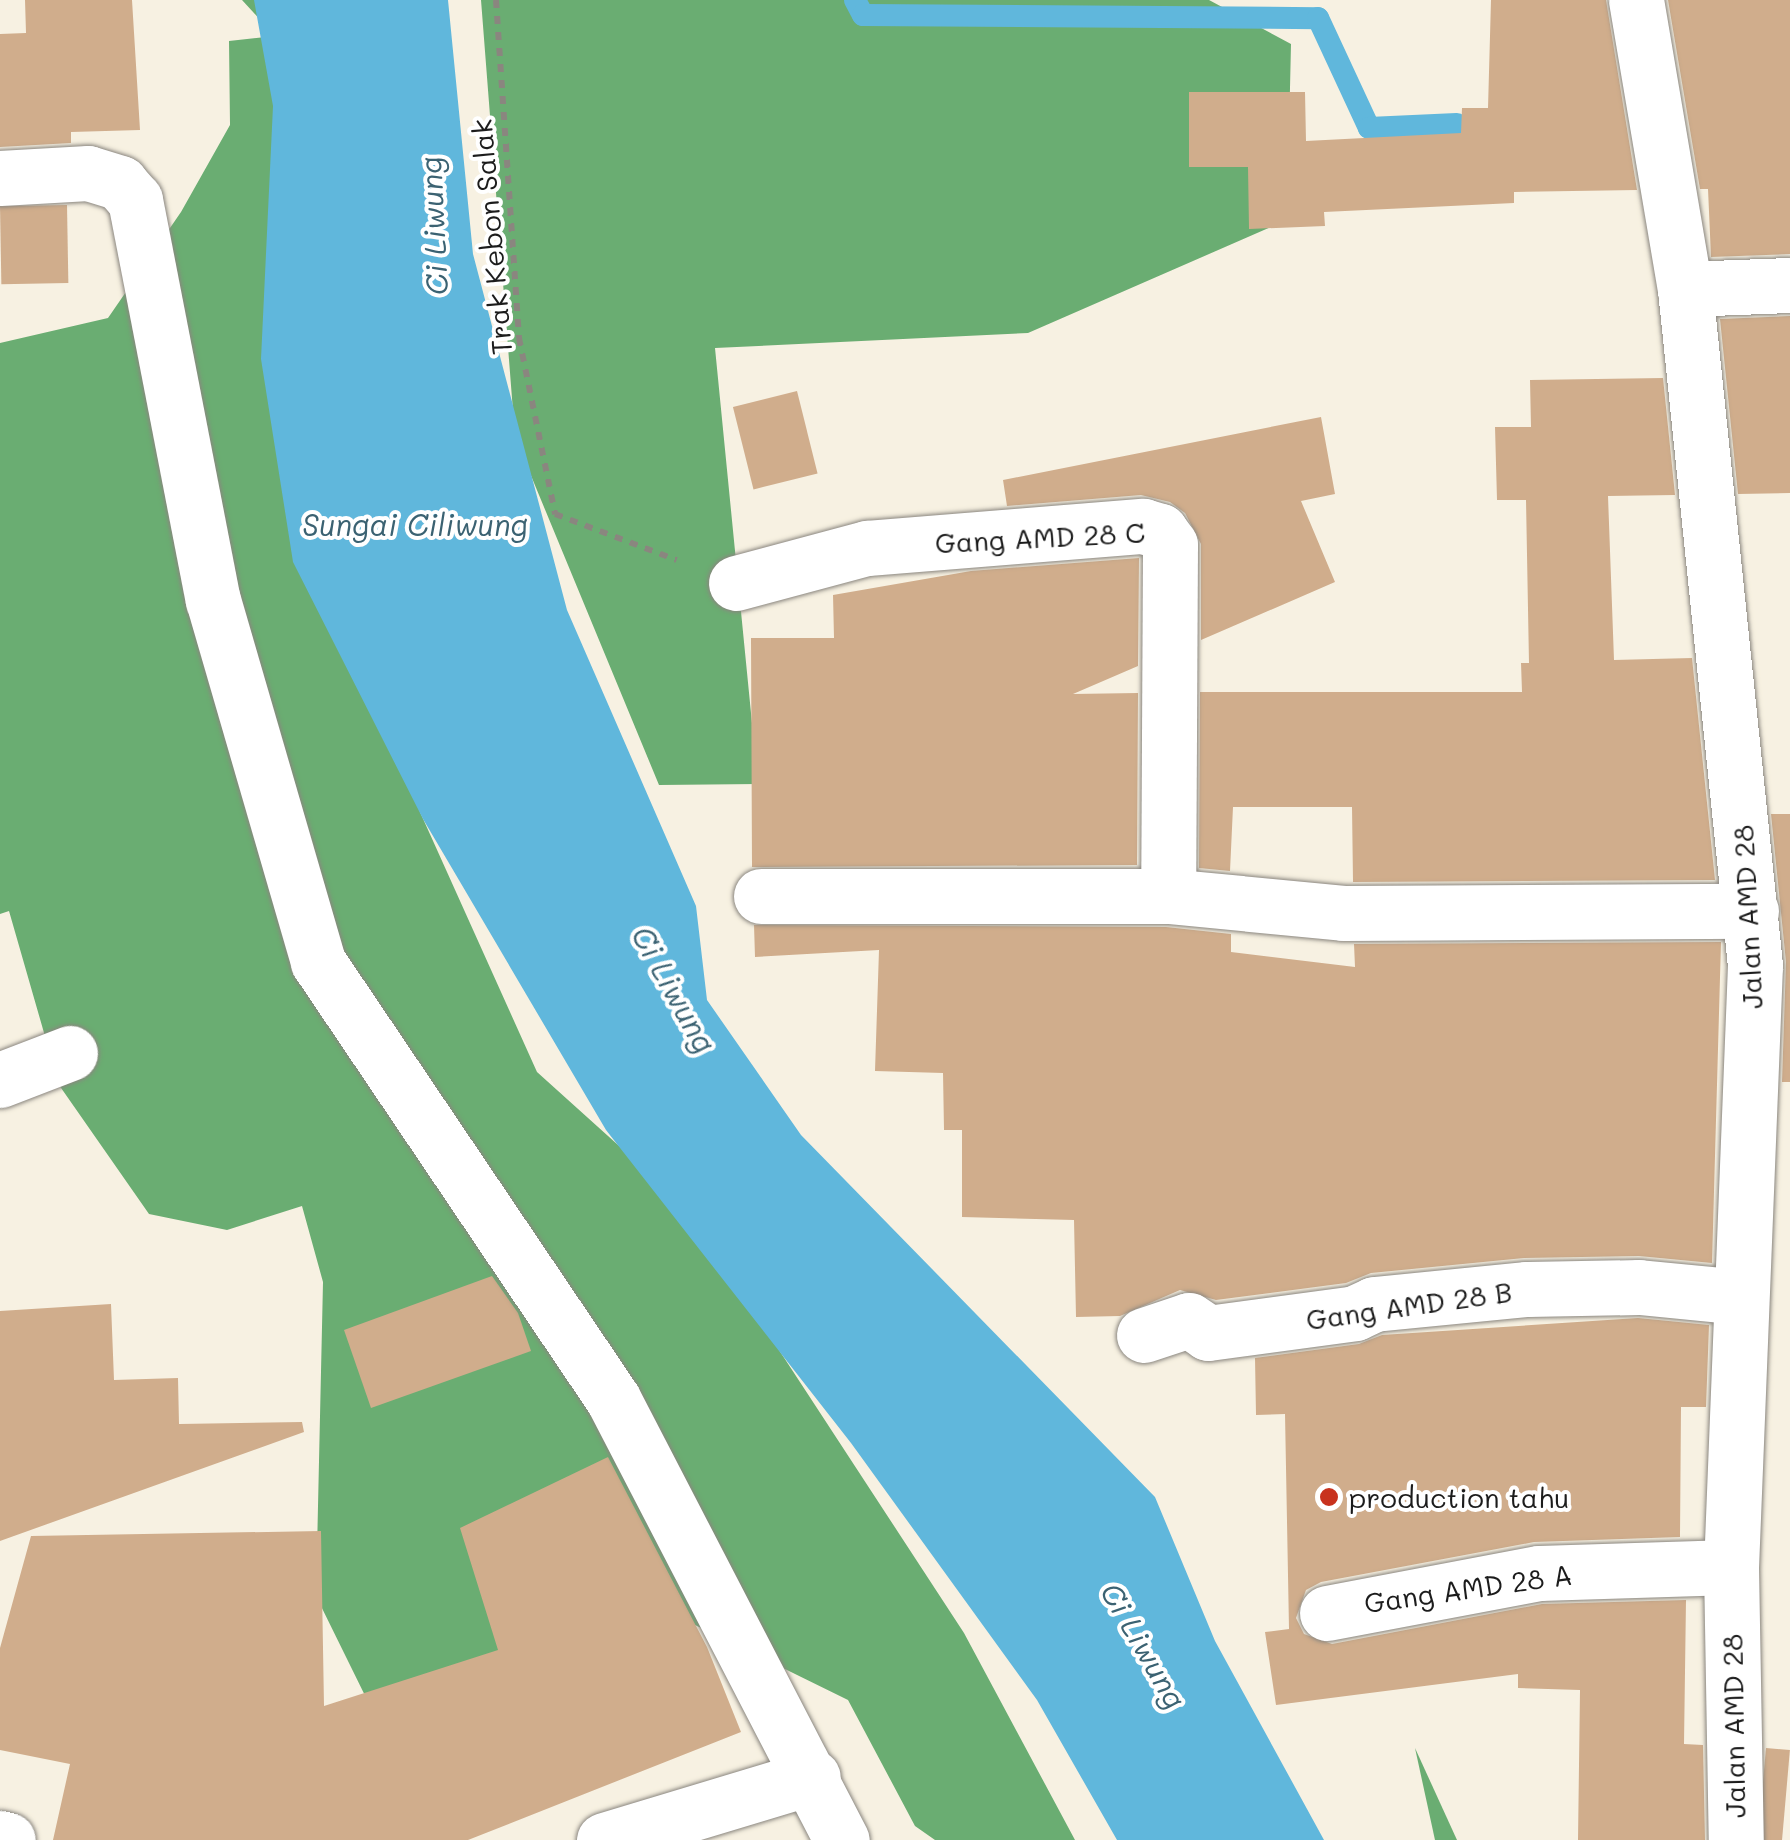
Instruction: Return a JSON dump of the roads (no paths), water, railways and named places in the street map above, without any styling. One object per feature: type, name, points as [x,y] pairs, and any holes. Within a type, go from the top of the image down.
[{"type":"street","name":"Jalan AMD 28","points":[[1636,0],[1685,290],[1752,911],[1772,966],[1741,1296],[1731,1567],[1736,1840]]},
{"type":"street","points":[[0,178],[88,173],[120,183],[135,200],[212,600],[318,962],[613,1399],[813,1777],[842,1840]]},
{"type":"street","points":[[1685,290],[1790,284]]},
{"type":"street","name":"Gang AMD 28 C","points":[[736,583],[867,548],[1144,526],[1160,531],[1170,546],[1168,896]]},
{"type":"street","points":[[761,896],[1168,896],[1343,913],[1752,911]]},
{"type":"street","points":[[0,1080],[70,1053]]},
{"type":"street","name":"Gang AMD 28 B","points":[[1144,1335],[1189,1320],[1208,1333],[1355,1313],[1374,1304],[1527,1289],[1640,1287],[1741,1296]]},
{"type":"street","name":"Gang AMD 28 A","points":[[1326,1612],[1540,1573],[1731,1567]]},
{"type":"street","points":[[604,1840],[813,1777]]},
{"type":"street","points":[[0,1838],[8,1840]]},
{"type":"water","name":"Sungai Ciliwung","points":[[254,0],[448,0],[473,254],[567,610],[696,906],[707,1000],[801,1135],[1155,1497],[1215,1641],[1324,1840],[1117,1840],[1037,1700],[851,1443],[606,1130],[423,819],[293,562],[261,359],[273,106]]},
{"type":"waterway","points":[[855,0],[863,15],[1318,18],[1369,128],[1457,124]]},
{"type":"place","name":"production tahu","points":[[1329,1497]]},
{"type":"water label","name":"Ci Liwung","points":[[433,226]]},
{"type":"water label","name":"Ci Liwung","points":[[674,989]]},
{"type":"water label","name":"Ci Liwung","points":[[1144,1645]]}]
